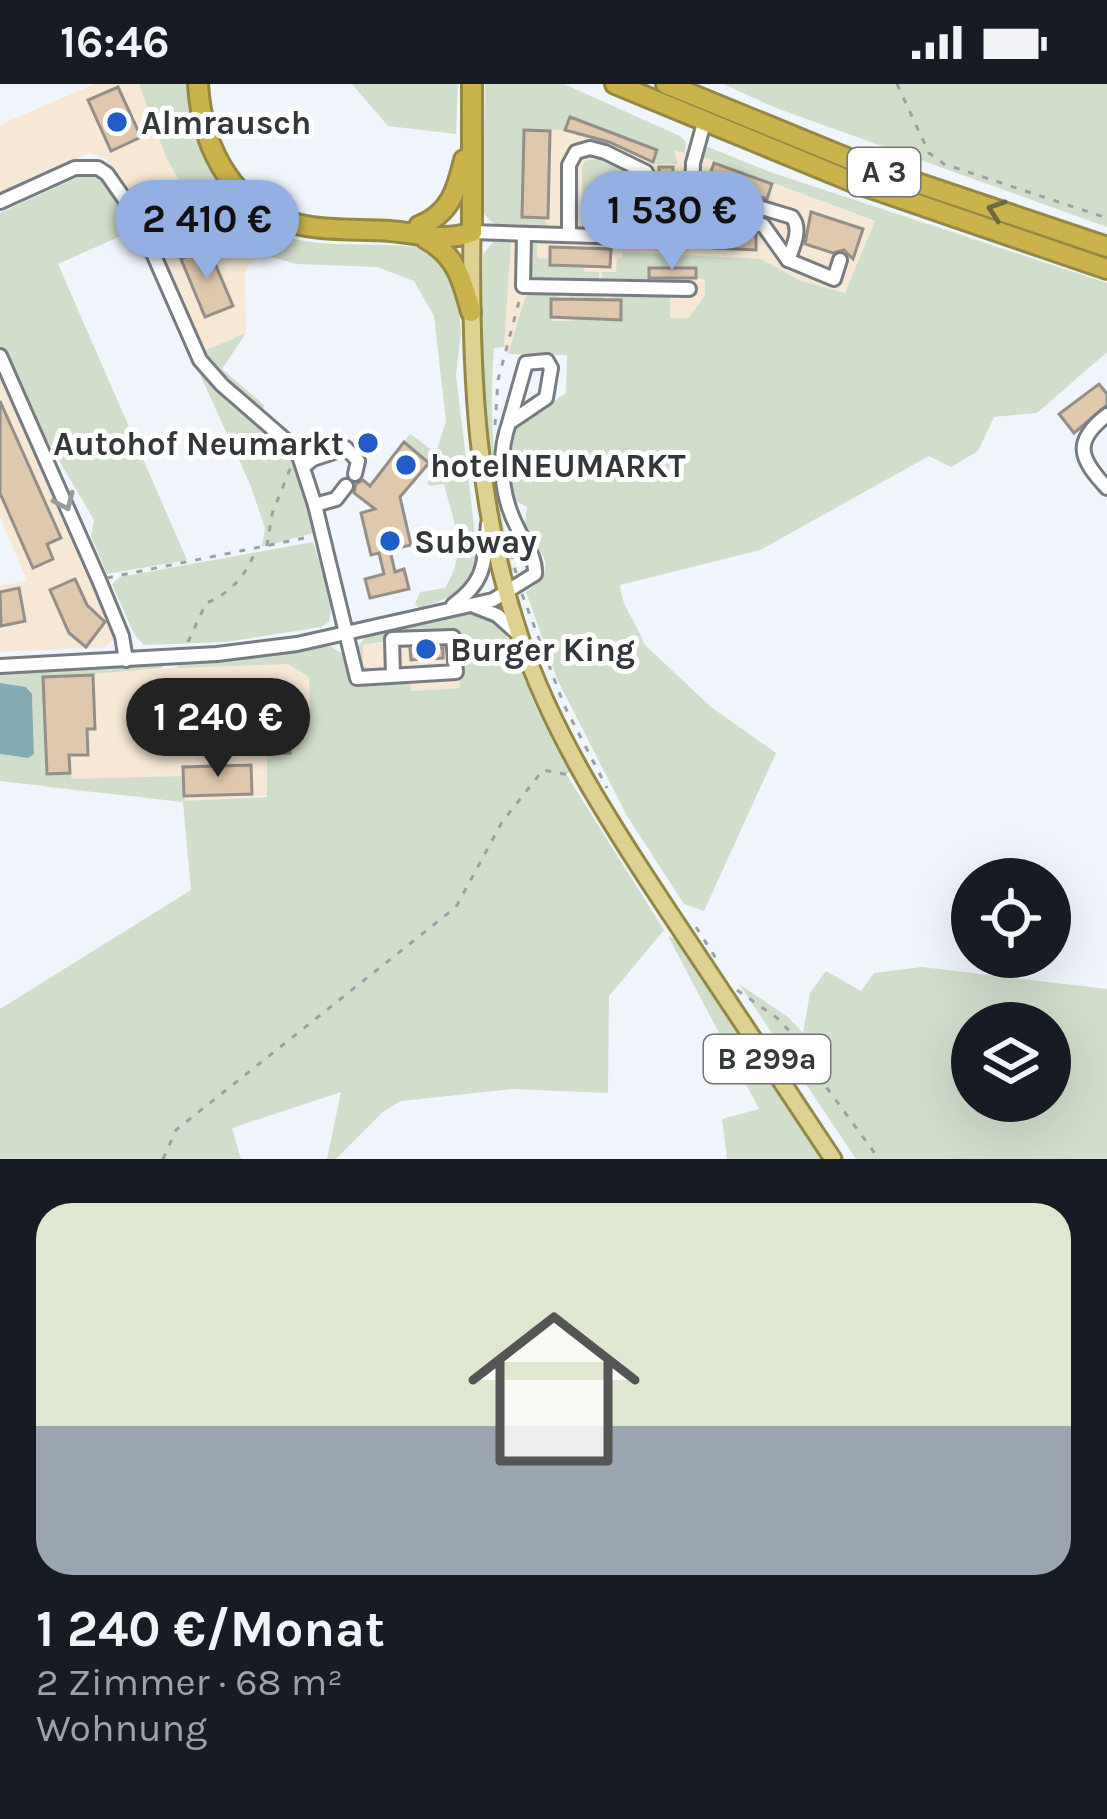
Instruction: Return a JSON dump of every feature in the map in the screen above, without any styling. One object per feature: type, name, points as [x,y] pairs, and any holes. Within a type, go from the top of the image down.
[{"type":"highway","points":[[198,84],[205,125],[224,174],[263,211],[310,227],[420,231],[455,225],[472,232],[472,84]]},
{"type":"highway","points":[[205,125],[208,84]]},
{"type":"highway","name":"A 3","points":[[615,84],[854,182],[1107,269]]},
{"type":"highway","name":"A 3","points":[[666,84],[864,165],[1107,247]]},
{"type":"highway","points":[[420,231],[452,200],[472,126]]},
{"type":"highway","points":[[420,231],[452,259],[471,312]]},
{"type":"main road","name":"B 299a","points":[[472,232],[472,368],[488,517],[519,635],[548,708],[604,810],[833,1159]]},
{"type":"street","points":[[472,232],[691,239],[694,153],[704,123]]},
{"type":"street","points":[[569,235],[569,165],[576,152],[590,148],[649,176],[649,238]]},
{"type":"street","points":[[0,202],[75,168],[98,168],[107,174],[137,217],[200,360],[222,386],[291,443],[302,464],[357,678],[456,673],[453,637],[392,639],[393,676]]},
{"type":"street","points":[[693,187],[796,220],[788,260]]},
{"type":"street","points":[[769,228],[773,211]]},
{"type":"street","points":[[693,222],[769,228],[788,260],[834,279],[840,260]]},
{"type":"street","points":[[524,234],[524,286],[689,289]]},
{"type":"street","points":[[0,356],[99,580],[122,636],[126,660]]},
{"type":"street","points":[[0,666],[244,652],[449,608],[528,581],[536,569],[506,500],[503,452],[509,423],[526,363],[547,361],[551,368],[546,398],[509,423]]},
{"type":"street","points":[[1107,415],[1090,428],[1084,458],[1107,488]]},
{"type":"street","points":[[302,464],[346,448],[358,461],[355,474]]},
{"type":"street","points":[[315,505],[335,499],[346,486]]},
{"type":"street","points":[[469,599],[483,568],[488,517]]},
{"type":"street","points":[[469,599],[519,635]]},
{"type":"street","points":[[238,688],[268,692]]},
{"type":"path","points":[[897,84],[929,153],[944,164],[1107,218]]},
{"type":"path","points":[[267,549],[281,488],[291,468],[302,464]]},
{"type":"path","points":[[118,575],[267,549],[322,533]]},
{"type":"path","points":[[200,645],[187,646],[199,614],[206,603],[234,585],[256,550]]},
{"type":"path","points":[[164,1159],[176,1130],[456,907],[502,822],[543,770],[571,775]]},
{"type":"path","points":[[735,989],[777,1018],[808,1051],[827,1088],[879,1159]]},
{"type":"shaded area","points":[[94,84],[139,84],[166,157],[193,206],[229,244],[257,254],[245,271],[246,333],[221,369],[206,357],[145,222],[106,159],[89,153],[0,192],[0,125]]},
{"type":"shaded area","points":[[509,84],[876,222],[845,293],[799,280],[705,295],[668,349],[508,354],[504,347],[511,242]]},
{"type":"shaded area","points":[[0,373],[114,632],[106,647],[0,652],[0,586],[27,581],[0,517]]},
{"type":"shaded area","points":[[449,631],[458,638],[460,688],[411,691],[409,680],[362,686],[362,669],[369,668],[363,668],[362,645]]},
{"type":"shaded area","points":[[288,664],[309,677],[313,792],[184,802],[44,787],[40,675]]},
{"type":"green space","points":[[139,84],[188,84],[197,138],[207,163],[238,206],[258,223],[311,242],[415,247],[448,270],[457,293],[461,334],[456,375],[478,559],[471,580],[458,593],[419,608],[415,604],[420,592],[445,588],[457,549],[444,484],[427,483],[433,465],[404,442],[410,434],[436,453],[446,421],[434,316],[414,281],[377,267],[296,264],[229,244],[193,206],[166,157]]},
{"type":"green space","points":[[352,84],[458,84],[456,134],[388,126]]},
{"type":"green space","points":[[485,84],[564,84],[680,136],[686,142],[685,153],[674,150],[678,164],[656,164],[657,149],[571,117],[565,130],[525,131],[522,217],[544,218],[547,225],[502,227],[483,211]]},
{"type":"green space","points":[[723,84],[1107,84],[1107,227],[776,108]]},
{"type":"green space","points":[[708,147],[770,172],[1107,283],[1107,352],[1037,413],[994,417],[978,451],[951,467],[929,456],[760,550],[620,585],[644,644],[711,707],[776,753],[704,911],[684,904],[627,816],[558,681],[526,592],[543,579],[546,562],[525,523],[527,507],[512,499],[516,426],[566,393],[567,355],[508,354],[525,298],[533,291],[558,291],[558,299],[551,299],[552,321],[574,321],[569,291],[604,291],[604,300],[590,319],[621,319],[610,292],[670,294],[670,318],[689,318],[705,295],[705,279],[696,278],[696,268],[650,268],[647,283],[602,283],[602,272],[616,272],[617,258],[623,252],[761,259],[799,280],[845,293],[875,221],[700,156]]},
{"type":"green space","points":[[597,159],[637,176],[638,215],[583,213],[582,168],[585,161]]},
{"type":"green space","points":[[87,173],[100,177],[132,218],[198,364],[295,458],[313,533],[262,547],[265,528],[250,484],[134,230],[58,264],[187,560],[107,574],[91,536],[94,520],[26,404],[0,346],[0,213]]},
{"type":"green space","points":[[493,242],[511,242],[504,347],[494,348],[492,405],[498,490],[514,574],[495,513],[485,420],[483,254]]},
{"type":"green space","points":[[537,244],[537,258],[550,259],[550,265],[584,266],[584,272],[599,272],[599,283],[531,279],[528,247]]},
{"type":"green space","points":[[246,333],[222,369],[265,406],[262,409],[213,367],[204,351]]},
{"type":"green space","points":[[313,542],[332,603],[329,622],[321,627],[226,642],[144,645],[134,634],[112,584],[120,577]]},
{"type":"green space","points":[[470,613],[486,615],[504,630],[570,772],[566,774],[664,930],[609,996],[608,1093],[512,1089],[401,1101],[384,1111],[336,1159],[327,1159],[341,1092],[232,1128],[241,1159],[0,1159],[0,1009],[191,890],[183,802],[0,781],[0,754],[28,758],[34,754],[32,694],[26,687],[0,683],[0,671],[162,666],[43,678],[47,774],[70,773],[72,779],[183,776],[185,801],[267,797],[267,754],[289,753],[289,712],[310,712],[309,677],[288,664],[176,668],[179,665],[328,645],[345,655],[356,687],[410,680],[411,691],[460,688],[454,632],[363,645],[363,667],[370,668],[366,672],[360,666],[358,647],[373,634]]},
{"type":"green space","points":[[668,936],[676,939],[822,1159],[727,1159],[722,1119],[759,1109]]},
{"type":"green space","points":[[922,967],[951,970],[951,978],[1014,978],[1107,989],[1107,1159],[856,1159],[739,984],[803,1033],[810,993],[826,971],[861,991],[874,973]]},
{"type":"water","points":[[0,683],[26,687],[32,694],[34,754],[28,758],[0,754]]},
{"type":"building","points":[[118,87],[141,137],[111,151],[88,100]]},
{"type":"building","points":[[570,117],[657,150],[653,162],[609,142],[565,130]]},
{"type":"building","points":[[524,130],[550,131],[548,218],[522,217]]},
{"type":"building","points":[[714,163],[772,184],[767,199],[708,180]]},
{"type":"building","points":[[659,167],[673,167],[672,191],[682,192],[681,228],[660,227]]},
{"type":"building","points":[[811,212],[863,229],[853,259],[844,250],[833,253],[805,244]]},
{"type":"building","points":[[714,233],[756,235],[756,250],[714,248]]},
{"type":"building","points":[[208,247],[233,306],[205,317],[181,259]]},
{"type":"building","points":[[550,247],[611,249],[610,267],[550,265]]},
{"type":"building","points":[[649,268],[696,268],[696,278],[649,278]]},
{"type":"building","points":[[551,299],[621,300],[621,320],[551,317]]},
{"type":"building","points":[[1099,384],[1107,394],[1107,405],[1074,433],[1059,414]]},
{"type":"building","points":[[0,401],[61,538],[47,544],[53,559],[33,568],[0,493]]},
{"type":"building","points":[[404,442],[429,463],[400,497],[411,545],[390,550],[395,572],[404,569],[409,589],[370,598],[365,579],[384,574],[379,553],[371,555],[361,513],[375,509],[354,493],[363,480],[370,486]]},
{"type":"building","points":[[75,579],[87,605],[105,622],[86,647],[69,633],[50,590]]},
{"type":"building","points":[[19,588],[25,621],[1,626],[0,592]]},
{"type":"building","points":[[443,648],[443,658],[411,660],[410,649]]},
{"type":"building","points":[[93,675],[95,729],[87,729],[88,755],[69,755],[70,773],[47,774],[43,677]]},
{"type":"building","points":[[278,689],[294,689],[295,699],[288,699],[290,753],[258,754],[257,700],[273,700]]},
{"type":"building","points":[[251,765],[252,794],[184,796],[183,767]]},
{"type":"place","name":"Almrausch","points":[[117,122]]},
{"type":"place","name":"Autohof Neumarkt","points":[[368,443]]},
{"type":"place","name":"hotelNEUMARKT","points":[[406,465]]},
{"type":"place","name":"Subway","points":[[390,541]]},
{"type":"place","name":"Burger King","points":[[426,649]]}]
